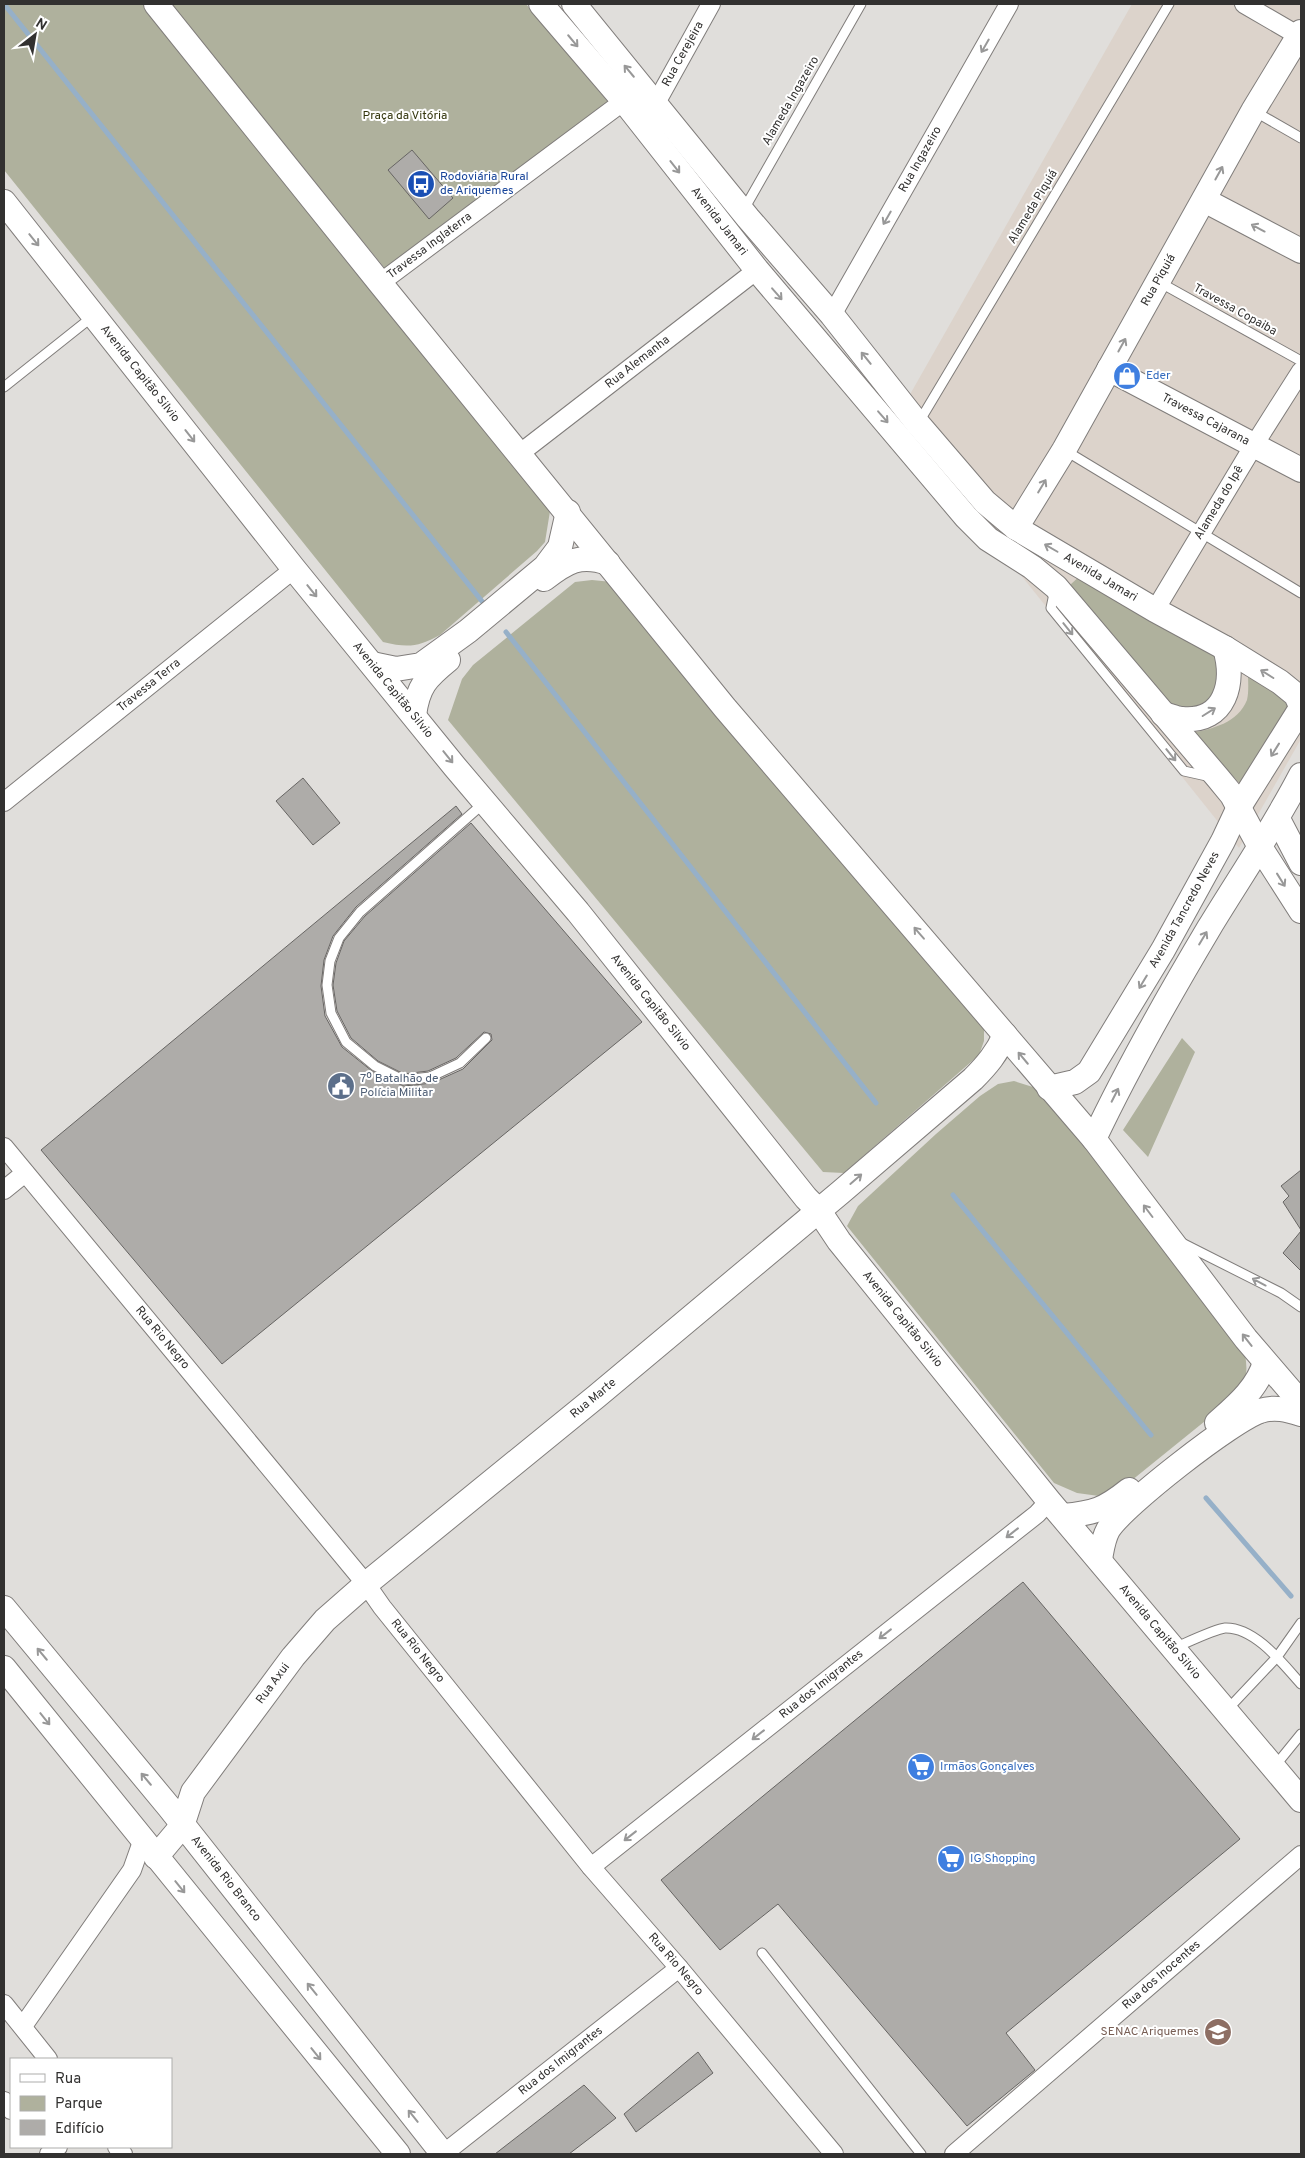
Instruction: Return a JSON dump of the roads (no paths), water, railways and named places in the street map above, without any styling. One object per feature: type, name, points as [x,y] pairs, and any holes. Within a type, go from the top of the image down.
[{"type":"main road","points":[[156,4],[725,708],[1094,1139],[1265,1362],[1301,1403]]},
{"type":"main road","name":"Avenida Jamari","points":[[541,4],[624,101],[756,270],[909,431],[984,502],[1016,528],[1155,610],[1225,648],[1290,689],[1300,701],[1301,707]]},
{"type":"main road","name":"Avenida Jamari","points":[[574,4],[746,215],[832,315],[966,518],[988,539],[1032,567],[1056,587],[1218,778],[1239,807],[1260,847],[1301,911]]},
{"type":"main road","name":"Rua Piquiá","points":[[1016,528],[1064,450],[1253,111],[1300,34]]},
{"type":"main road","points":[[1204,200],[1301,251]]},
{"type":"main road","name":"Avenida Capitão Silvio","points":[[4,202],[294,569],[578,912],[806,1198],[819,1211],[839,1240],[1056,1508],[1275,1766],[1301,1800]]},
{"type":"main road","points":[[728,234],[746,215]]},
{"type":"main road","name":"Travessa Cajarana","points":[[1109,369],[1301,470]]},
{"type":"main road","points":[[372,664],[396,669],[421,665],[468,631],[545,567],[560,547],[568,512]]},
{"type":"main road","points":[[414,715],[416,701],[423,682],[560,567],[574,559],[594,559],[608,563]]},
{"type":"main road","points":[[1163,714],[1182,719],[1207,716],[1225,698],[1229,682],[1230,665],[1225,648]]},
{"type":"main road","name":"Avenida Tancredo Neves","points":[[1049,1088],[1075,1082],[1090,1072],[1163,950],[1224,840],[1239,807],[1301,707]]},
{"type":"main road","points":[[1094,1139],[1116,1092],[1187,965],[1278,820],[1301,775]]},
{"type":"main road","points":[[1278,820],[1301,862]]},
{"type":"main road","points":[[1163,950],[1187,965]]},
{"type":"main road","name":"Rua Marte","points":[[366,1584],[605,1390],[973,1079],[994,1057],[1005,1035]]},
{"type":"main road","points":[[1056,1508],[1087,1514],[1104,1508],[1117,1500],[1239,1404],[1257,1380],[1265,1362]]},
{"type":"main road","points":[[1100,1559],[1108,1530],[1127,1508],[1223,1433],[1260,1411],[1274,1408],[1301,1414]]},
{"type":"main road","name":"Rua Axui","points":[[149,1848],[176,1817],[293,1657],[325,1620],[366,1584]]},
{"type":"main road","name":"Avenida Rio Branco","points":[[4,1608],[176,1817],[443,2154]]},
{"type":"main road","points":[[4,1668],[398,2154]]},
{"type":"street","name":"Rua Cerejeira","points":[[656,103],[711,4]]},
{"type":"street","name":"Rua Ingazeiro","points":[[832,315],[1009,4]]},
{"type":"street","points":[[1244,4],[1300,34]]},
{"type":"street","name":"Travessa Inglaterra","points":[[380,283],[624,101]]},
{"type":"street","name":"Rua Alemanha","points":[[519,454],[756,270]]},
{"type":"street","name":"Alameda do Ipê","points":[[1155,610],[1254,445],[1301,371]]},
{"type":"street","name":"Travessa Terra","points":[[4,802],[294,569]]},
{"type":"street","name":"Rua Rio Negro","points":[[4,1147],[366,1584],[382,1607],[591,1867],[679,1968],[834,2154]]},
{"type":"street","points":[[4,1190],[25,1173]]},
{"type":"street","name":"Rua dos Imigrantes","points":[[591,1867],[1021,1526],[1056,1508]]},
{"type":"street","name":"Rua Axui","points":[[23,2026],[149,1848]]},
{"type":"street","name":"Rua dos Inocentes","points":[[954,2154],[1301,1855]]},
{"type":"street","name":"Rua dos Imigrantes","points":[[443,2154],[679,1968]]},
{"type":"street","points":[[4,2004],[47,2058]]},
{"type":"lane","name":"Alameda Ingazeiro","points":[[746,215],[861,4]]},
{"type":"lane","name":"Alameda Piquiá","points":[[909,431],[1169,4]]},
{"type":"lane","points":[[1253,111],[1301,138]]},
{"type":"lane","name":"Travessa Copaiba","points":[[1157,281],[1301,361]]},
{"type":"lane","points":[[4,387],[94,315]]},
{"type":"lane","points":[[1064,450],[1301,593]]},
{"type":"lane","points":[[1056,587],[1051,608],[1184,770],[1218,778]]},
{"type":"lane","points":[[485,802],[360,912],[343,931],[330,961],[327,985],[331,1013],[346,1042],[375,1066],[403,1080],[430,1077],[460,1063],[486,1038]]},
{"type":"lane","points":[[1167,1236],[1281,1293],[1301,1307]]},
{"type":"lane","points":[[1226,1710],[1277,1657],[1301,1623]]},
{"type":"lane","points":[[1174,1648],[1224,1628],[1246,1631],[1277,1657],[1301,1684]]},
{"type":"lane","points":[[1275,1766],[1301,1734]]},
{"type":"lane","points":[[762,1953],[921,2154]]},
{"type":"waterway","points":[[4,4],[485,605]]},
{"type":"waterway","points":[[506,632],[876,1103]]},
{"type":"waterway","points":[[953,1195],[1151,1435]]},
{"type":"waterway","points":[[1206,1498],[1291,1596]]},
{"type":"place","name":"Rodoviária Rural de Ariquemes","points":[[421,184]]},
{"type":"place","name":"Eder","points":[[1127,376]]},
{"type":"place","name":"7º Batalhão de Polícia Militar","points":[[341,1086]]},
{"type":"place","name":"Irmãos Gonçalves","points":[[921,1767]]},
{"type":"place","name":"IG Shopping","points":[[951,1859]]},
{"type":"place","name":"SENAC Ariquemes","points":[[1218,2032]]},
{"type":"park label","name":"Praça da Vitória","points":[[405,116]]}]
